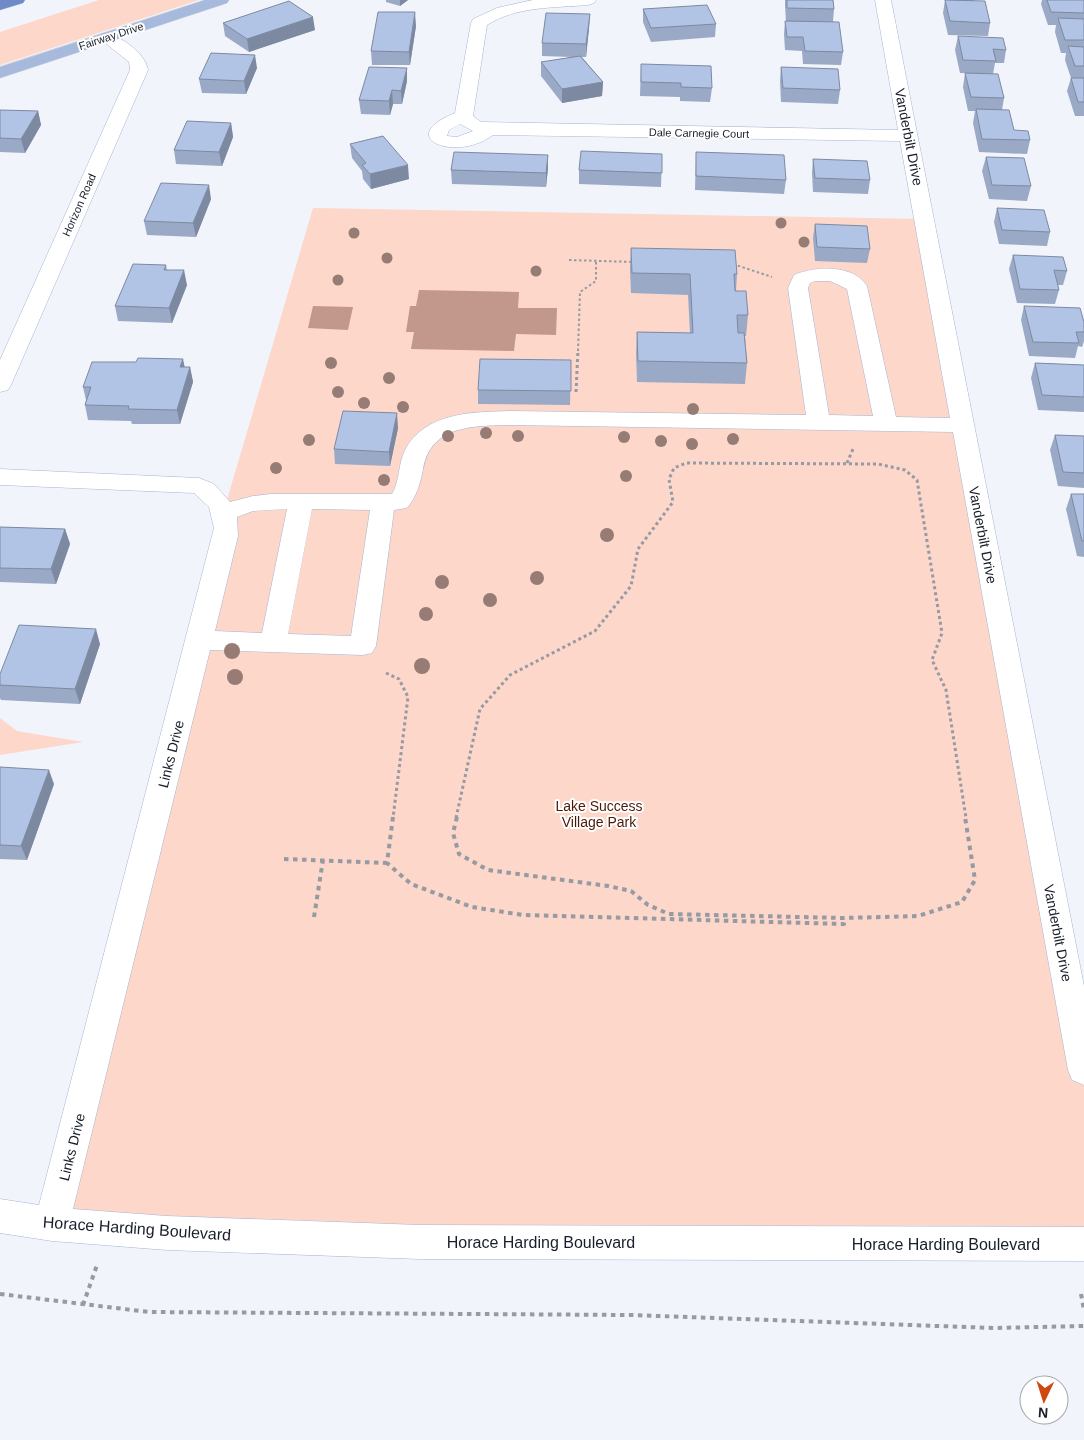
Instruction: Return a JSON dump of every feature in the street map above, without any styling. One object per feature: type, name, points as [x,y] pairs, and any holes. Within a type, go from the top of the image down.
[{"type":"highway","points":[[0,5],[17,0]]},
{"type":"main road","name":"Fairway Drive","points":[[0,73],[221,0]]},
{"type":"street","points":[[464,116],[479,23],[488,16],[507,10],[588,0]]},
{"type":"street","name":"Vanderbilt Drive","points":[[883,0],[1084,1070]]},
{"type":"street","name":"Horizon Road","points":[[0,385],[139,70],[138,62],[135,58],[107,38]]},
{"type":"street","name":"Dale Carnegie Court","points":[[490,129],[476,138],[458,142],[444,142],[438,138],[438,132],[442,126],[464,116],[471,124],[490,129],[909,136]]},
{"type":"street","points":[[819,422],[798,288],[801,279],[812,274],[829,274],[844,278],[857,286],[886,424]]},
{"type":"street","points":[[0,478],[191,485],[206,490],[213,495],[224,513],[238,506],[259,501],[398,502],[405,496],[415,453],[422,440],[440,428],[468,420],[575,418],[963,425]]},
{"type":"street","points":[[273,644],[301,501]]},
{"type":"street","points":[[200,640],[363,646],[383,503]]},
{"type":"street","name":"Links Drive","points":[[52,1224],[226,536],[227,524],[224,513]]},
{"type":"street","name":"Horace Harding Boulevard","points":[[0,1216],[52,1224],[167,1233],[420,1242],[1084,1244]]},
{"type":"path","points":[[569,260],[643,262]]},
{"type":"path","points":[[575,418],[580,292],[596,280],[596,261]]},
{"type":"path","points":[[728,264],[737,264],[798,288]]},
{"type":"path","points":[[686,463],[878,464],[905,470],[917,480],[942,633],[932,660],[946,690],[975,880],[962,902],[918,916],[844,918],[669,914],[648,905],[631,891],[608,886],[488,870],[459,854],[452,833],[480,709],[510,675],[595,631],[631,586],[638,549],[673,502],[669,479],[674,468],[686,463]]},
{"type":"path","points":[[386,673],[399,679],[408,696],[387,863]]},
{"type":"path","points":[[284,859],[387,863],[411,884],[472,907],[523,915],[844,924],[844,918]]},
{"type":"path","points":[[314,917],[323,860]]},
{"type":"path","points":[[83,1304],[98,1261]]},
{"type":"path","points":[[0,1294],[149,1312],[631,1315],[994,1328],[1084,1326]]},
{"type":"path","points":[[1081,1294],[1084,1310]]},
{"type":"green space","points":[[99,0],[199,0],[0,65],[0,32]]},
{"type":"green space","name":"Lake Success Village Park","points":[[313,208],[923,219],[1084,1073],[1084,1246],[52,1224],[224,510]]},
{"type":"green space","points":[[0,718],[17,731],[83,742],[0,755]]},
{"type":"shaded area","points":[[419,290],[519,292],[518,308],[557,308],[556,335],[516,334],[514,351],[411,349],[414,332],[406,332],[410,306],[416,306]]},
{"type":"shaded area","points":[[313,306],[353,307],[348,330],[308,328]]},
{"type":"building","points":[[787,0],[833,0],[834,9],[787,8]]},
{"type":"building","points":[[945,0],[985,1],[990,23],[950,21]]},
{"type":"building","points":[[1047,0],[1084,0],[1084,13],[1051,12]]},
{"type":"building","points":[[289,1],[313,17],[247,39],[223,23]]},
{"type":"building","points":[[707,5],[716,24],[651,28],[643,9]]},
{"type":"building","points":[[378,12],[415,12],[409,52],[371,51]]},
{"type":"building","points":[[546,13],[590,14],[586,44],[542,43]]},
{"type":"building","points":[[1058,18],[1084,19],[1084,40],[1065,40]]},
{"type":"building","points":[[785,21],[839,22],[843,52],[805,51],[803,37],[787,37]]},
{"type":"building","points":[[958,36],[1003,38],[1006,50],[993,49],[996,61],[963,60]]},
{"type":"building","points":[[1068,46],[1084,47],[1084,66],[1075,66]]},
{"type":"building","points":[[211,53],[255,55],[244,81],[199,79]]},
{"type":"building","points":[[580,56],[603,82],[562,89],[541,62]]},
{"type":"building","points":[[641,64],[711,66],[712,88],[681,87],[681,83],[641,82]]},
{"type":"building","points":[[369,67],[407,68],[401,91],[392,90],[389,101],[359,100]]},
{"type":"building","points":[[781,67],[838,69],[840,90],[783,88]]},
{"type":"building","points":[[965,73],[998,74],[1004,98],[971,97]]},
{"type":"building","points":[[1071,78],[1084,78],[1084,102],[1078,102]]},
{"type":"building","points":[[976,109],[1009,110],[1014,130],[1028,131],[1030,140],[982,139]]},
{"type":"building","points":[[0,110],[38,111],[21,139],[0,138]]},
{"type":"building","points":[[187,121],[231,123],[219,152],[174,150]]},
{"type":"building","points":[[383,136],[408,165],[370,174],[362,165],[366,163],[350,144]]},
{"type":"building","points":[[581,151],[662,154],[662,173],[579,170]]},
{"type":"building","points":[[454,152],[548,155],[546,173],[451,170]]},
{"type":"building","points":[[696,152],[784,155],[786,180],[696,176]]},
{"type":"building","points":[[986,157],[1024,158],[1031,186],[992,185]]},
{"type":"building","points":[[813,159],[867,161],[870,180],[815,178]]},
{"type":"building","points":[[161,183],[209,185],[193,223],[144,221]]},
{"type":"building","points":[[997,208],[1044,210],[1050,232],[1002,230]]},
{"type":"building","points":[[815,224],[867,226],[870,249],[817,247]]},
{"type":"building","points":[[631,248],[735,250],[737,274],[734,274],[735,291],[746,291],[748,315],[737,315],[738,333],[744,333],[747,363],[638,361],[637,332],[693,333],[690,274],[632,273]]},
{"type":"building","points":[[1013,255],[1063,257],[1067,271],[1054,270],[1059,290],[1020,289]]},
{"type":"building","points":[[133,264],[166,265],[164,270],[184,270],[169,308],[115,306]]},
{"type":"building","points":[[1024,306],[1080,308],[1084,322],[1084,332],[1076,332],[1079,343],[1033,342]]},
{"type":"building","points":[[138,358],[183,359],[180,367],[190,367],[177,410],[128,409],[129,406],[85,405],[91,387],[83,387],[92,362],[136,362]]},
{"type":"building","points":[[480,359],[571,360],[571,391],[478,390]]},
{"type":"building","points":[[1035,363],[1084,365],[1084,397],[1042,395]]},
{"type":"building","points":[[343,411],[397,413],[389,452],[334,449]]},
{"type":"building","points":[[1055,435],[1084,436],[1084,473],[1063,472]]},
{"type":"building","points":[[1071,494],[1084,494],[1084,541],[1082,541]]},
{"type":"building","points":[[0,527],[65,529],[51,569],[0,568]]},
{"type":"building","points":[[19,625],[96,629],[75,689],[0,685],[0,674]]},
{"type":"building","points":[[0,767],[49,770],[21,846],[0,845]]}]
